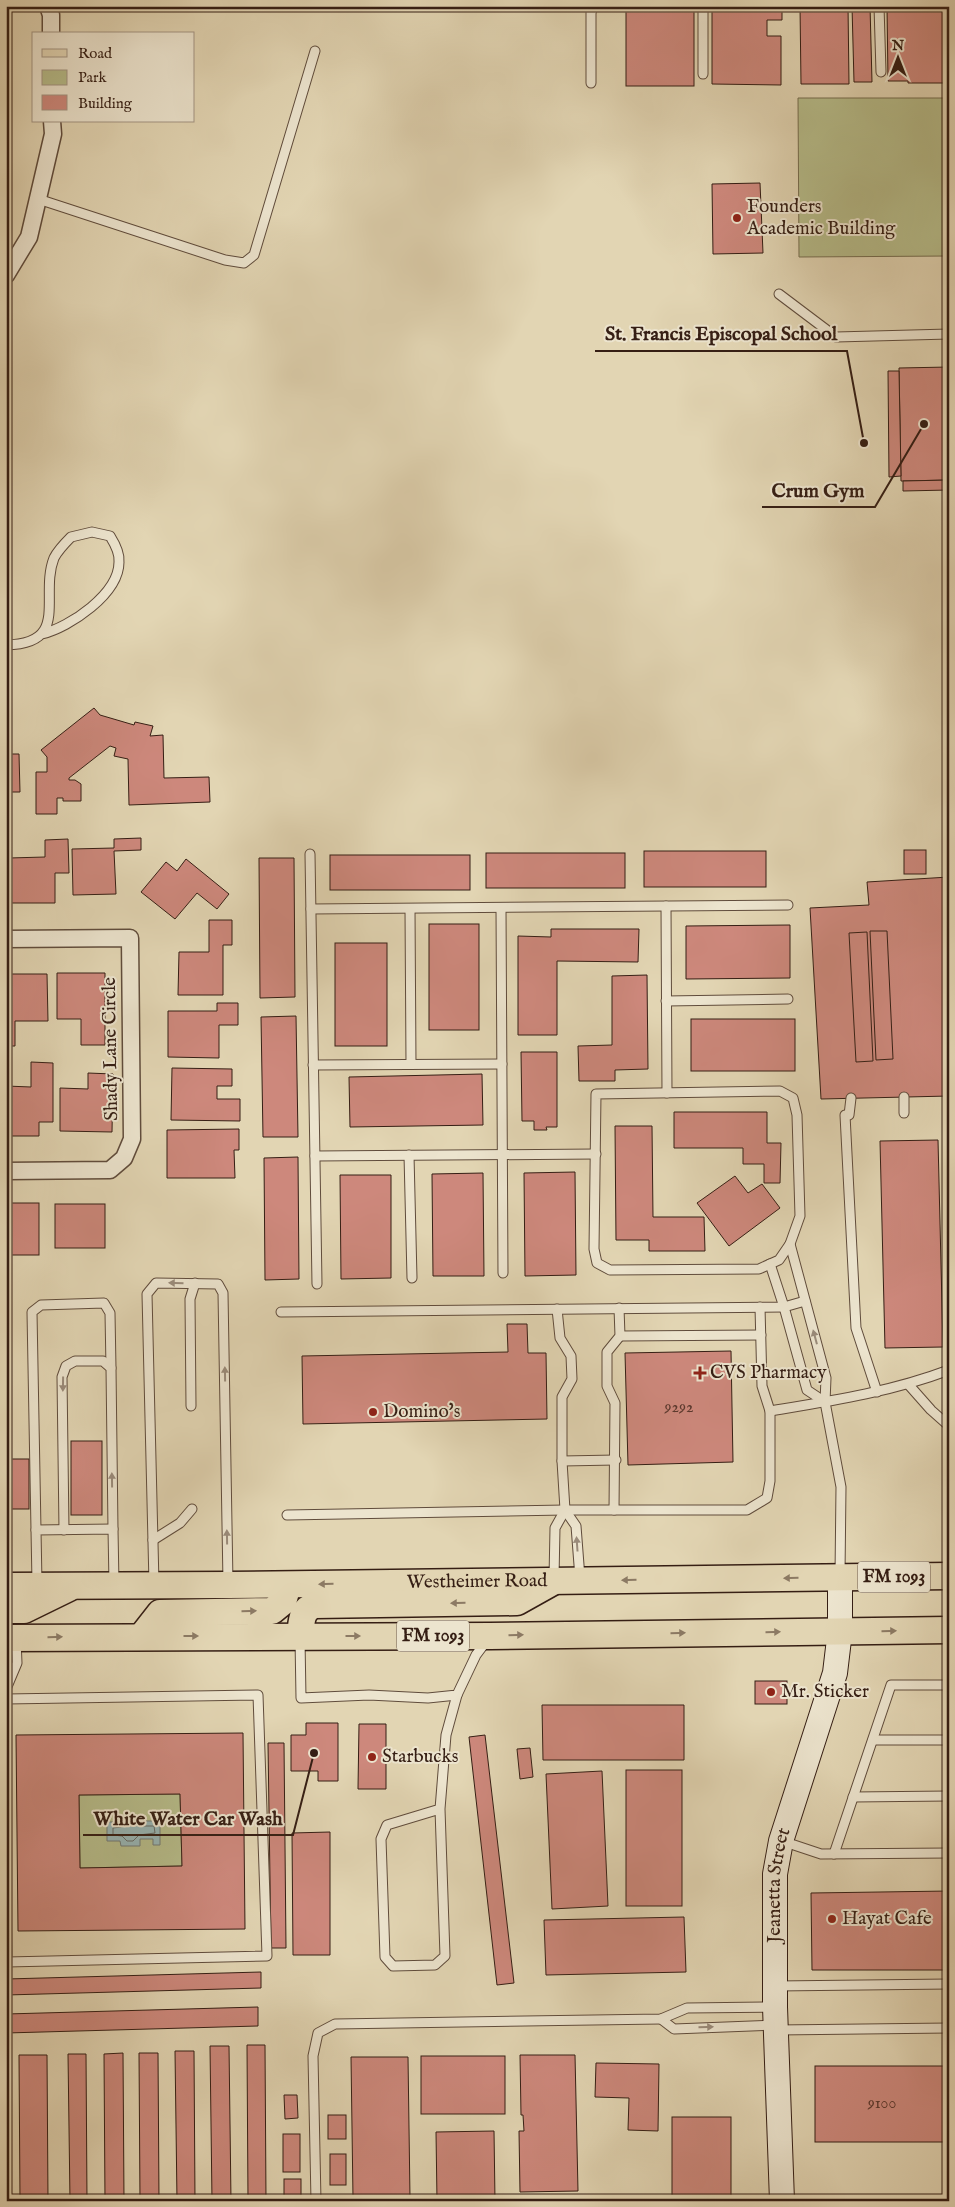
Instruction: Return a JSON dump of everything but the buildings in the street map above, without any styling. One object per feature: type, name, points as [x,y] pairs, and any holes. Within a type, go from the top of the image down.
[{"type":"main road","name":"Westheimer Road","points":[[6,1586],[288,1585],[949,1576]]},
{"type":"main road","points":[[300,1636],[304,1612],[307,1608],[315,1605],[517,1602],[554,1581]]},
{"type":"main road","points":[[142,1636],[160,1612],[272,1611],[283,1602],[288,1585]]},
{"type":"main road","points":[[6,1610],[24,1610],[72,1587]]},
{"type":"main road","name":"FM 1093","points":[[11,1638],[490,1636],[949,1630]]},
{"type":"street","points":[[48,6],[51,15],[51,32]]},
{"type":"street","points":[[6,275],[29,237],[52,134],[52,122]]},
{"type":"street","name":"Shady Lane Circle","points":[[6,939],[130,938],[132,1138],[124,1158],[110,1170],[6,1170]]},
{"type":"street","name":"Jeanetta Street","points":[[782,2201],[776,2012],[775,1874],[781,1841],[835,1673],[840,1631],[840,1578]]},
{"type":"lane","points":[[591,84],[591,13],[593,6]]},
{"type":"lane","points":[[703,6],[703,74]]},
{"type":"lane","points":[[879,6],[881,72]]},
{"type":"lane","points":[[38,199],[225,260],[244,263],[254,255],[315,51]]},
{"type":"lane","points":[[779,294],[836,336],[949,334]]},
{"type":"lane","points":[[8,644],[38,638],[42,634],[50,610],[49,588],[52,568],[59,549],[71,537],[92,532],[110,536],[116,545],[120,563],[113,584],[76,620],[55,631],[42,634]]},
{"type":"lane","points":[[310,854],[317,1284]]},
{"type":"lane","points":[[311,910],[788,905]]},
{"type":"lane","points":[[666,906],[667,1093]]},
{"type":"lane","points":[[410,908],[411,1064]]},
{"type":"lane","points":[[501,908],[504,1274]]},
{"type":"lane","points":[[666,1001],[788,999]]},
{"type":"lane","points":[[313,1065],[502,1064]]},
{"type":"lane","points":[[780,1091],[793,1098],[797,1115],[800,1216],[790,1244],[778,1260],[759,1269],[610,1270],[597,1263],[594,1249],[596,1154],[596,1094],[780,1091]]},
{"type":"lane","points":[[904,1096],[904,1113]]},
{"type":"lane","points":[[850,1098],[847,1115],[856,1328],[877,1392]]},
{"type":"lane","points":[[315,1156],[596,1154]]},
{"type":"lane","points":[[410,1155],[412,1278]]},
{"type":"lane","points":[[790,1244],[826,1378],[824,1402],[841,1487],[840,1578]]},
{"type":"lane","points":[[770,1264],[807,1390],[824,1402]]},
{"type":"lane","points":[[154,1586],[147,1294],[156,1282],[218,1284],[223,1293],[228,1585]]},
{"type":"lane","points":[[192,1406],[190,1299],[195,1283]]},
{"type":"lane","points":[[281,1312],[784,1307],[805,1301]]},
{"type":"lane","points":[[37,1586],[32,1312],[41,1305],[104,1303],[110,1313],[114,1586]]},
{"type":"lane","points":[[287,1516],[565,1510],[748,1510],[767,1498],[770,1480],[770,1411],[762,1386],[760,1307]]},
{"type":"lane","points":[[614,1510],[616,1460],[615,1403],[607,1386],[606,1352],[620,1336],[619,1308]]},
{"type":"lane","points":[[557,1309],[560,1338],[571,1356],[572,1379],[562,1397],[562,1461],[565,1510],[576,1526],[580,1581]]},
{"type":"lane","points":[[620,1336],[761,1335]]},
{"type":"lane","points":[[64,1530],[62,1377],[66,1366],[75,1360],[102,1360],[111,1368]]},
{"type":"lane","points":[[770,1411],[877,1392],[949,1370]]},
{"type":"lane","points":[[908,1384],[931,1410],[949,1426]]},
{"type":"lane","points":[[562,1461],[616,1460]]},
{"type":"lane","points":[[153,1540],[180,1523],[192,1509]]},
{"type":"lane","points":[[554,1581],[555,1528],[565,1510]]},
{"type":"lane","points":[[36,1530],[113,1529]]},
{"type":"lane","points":[[300,1636],[301,1698],[369,1695],[428,1698],[457,1695]]},
{"type":"lane","points":[[440,1809],[387,1826],[381,1839],[385,1958],[393,1966],[436,1965],[445,1956],[440,1809],[446,1736],[457,1695],[476,1655],[490,1636]]},
{"type":"lane","points":[[6,1689],[17,1663],[11,1638]]},
{"type":"lane","points":[[834,1854],[891,1685],[949,1685]]},
{"type":"lane","points":[[6,1699],[100,1696],[258,1695],[267,1956],[7,1962],[6,1885]]},
{"type":"lane","points":[[872,1740],[949,1740]]},
{"type":"lane","points":[[853,1797],[949,1796]]},
{"type":"lane","points":[[781,1841],[821,1854],[949,1853]]},
{"type":"lane","points":[[661,2019],[674,2029],[949,1984]]},
{"type":"lane","points":[[316,2201],[313,2056],[318,2032],[336,2024],[661,2019],[687,2008],[776,2012],[949,2028]]},
{"type":"green space","points":[[798,98],[949,98],[949,256],[799,257]]},
{"type":"green space","points":[[180,1794],[182,1866],[80,1868],[79,1795]]},
{"type":"water","points":[[119,1816],[140,1816],[140,1821],[152,1821],[153,1818],[160,1818],[160,1845],[153,1845],[153,1839],[140,1839],[140,1846],[121,1846],[120,1841],[107,1841],[107,1822],[119,1822]]},
{"type":"place","name":"Founders Academic Building","points":[[737,218]]},
{"type":"place","name":"Crum Gym","points":[[924,424]]},
{"type":"place","name":"St. Francis Episcopal School","points":[[864,443]]},
{"type":"place","name":"CVS Pharmacy","points":[[700,1373]]},
{"type":"place","name":"Domino's","points":[[373,1412]]},
{"type":"place","name":"Mr. Sticker","points":[[771,1692]]},
{"type":"place","name":"White Water Car Wash","points":[[314,1753]]},
{"type":"place","name":"Starbucks","points":[[372,1757]]},
{"type":"place","name":"Hayat Cafe","points":[[832,1919]]}]
